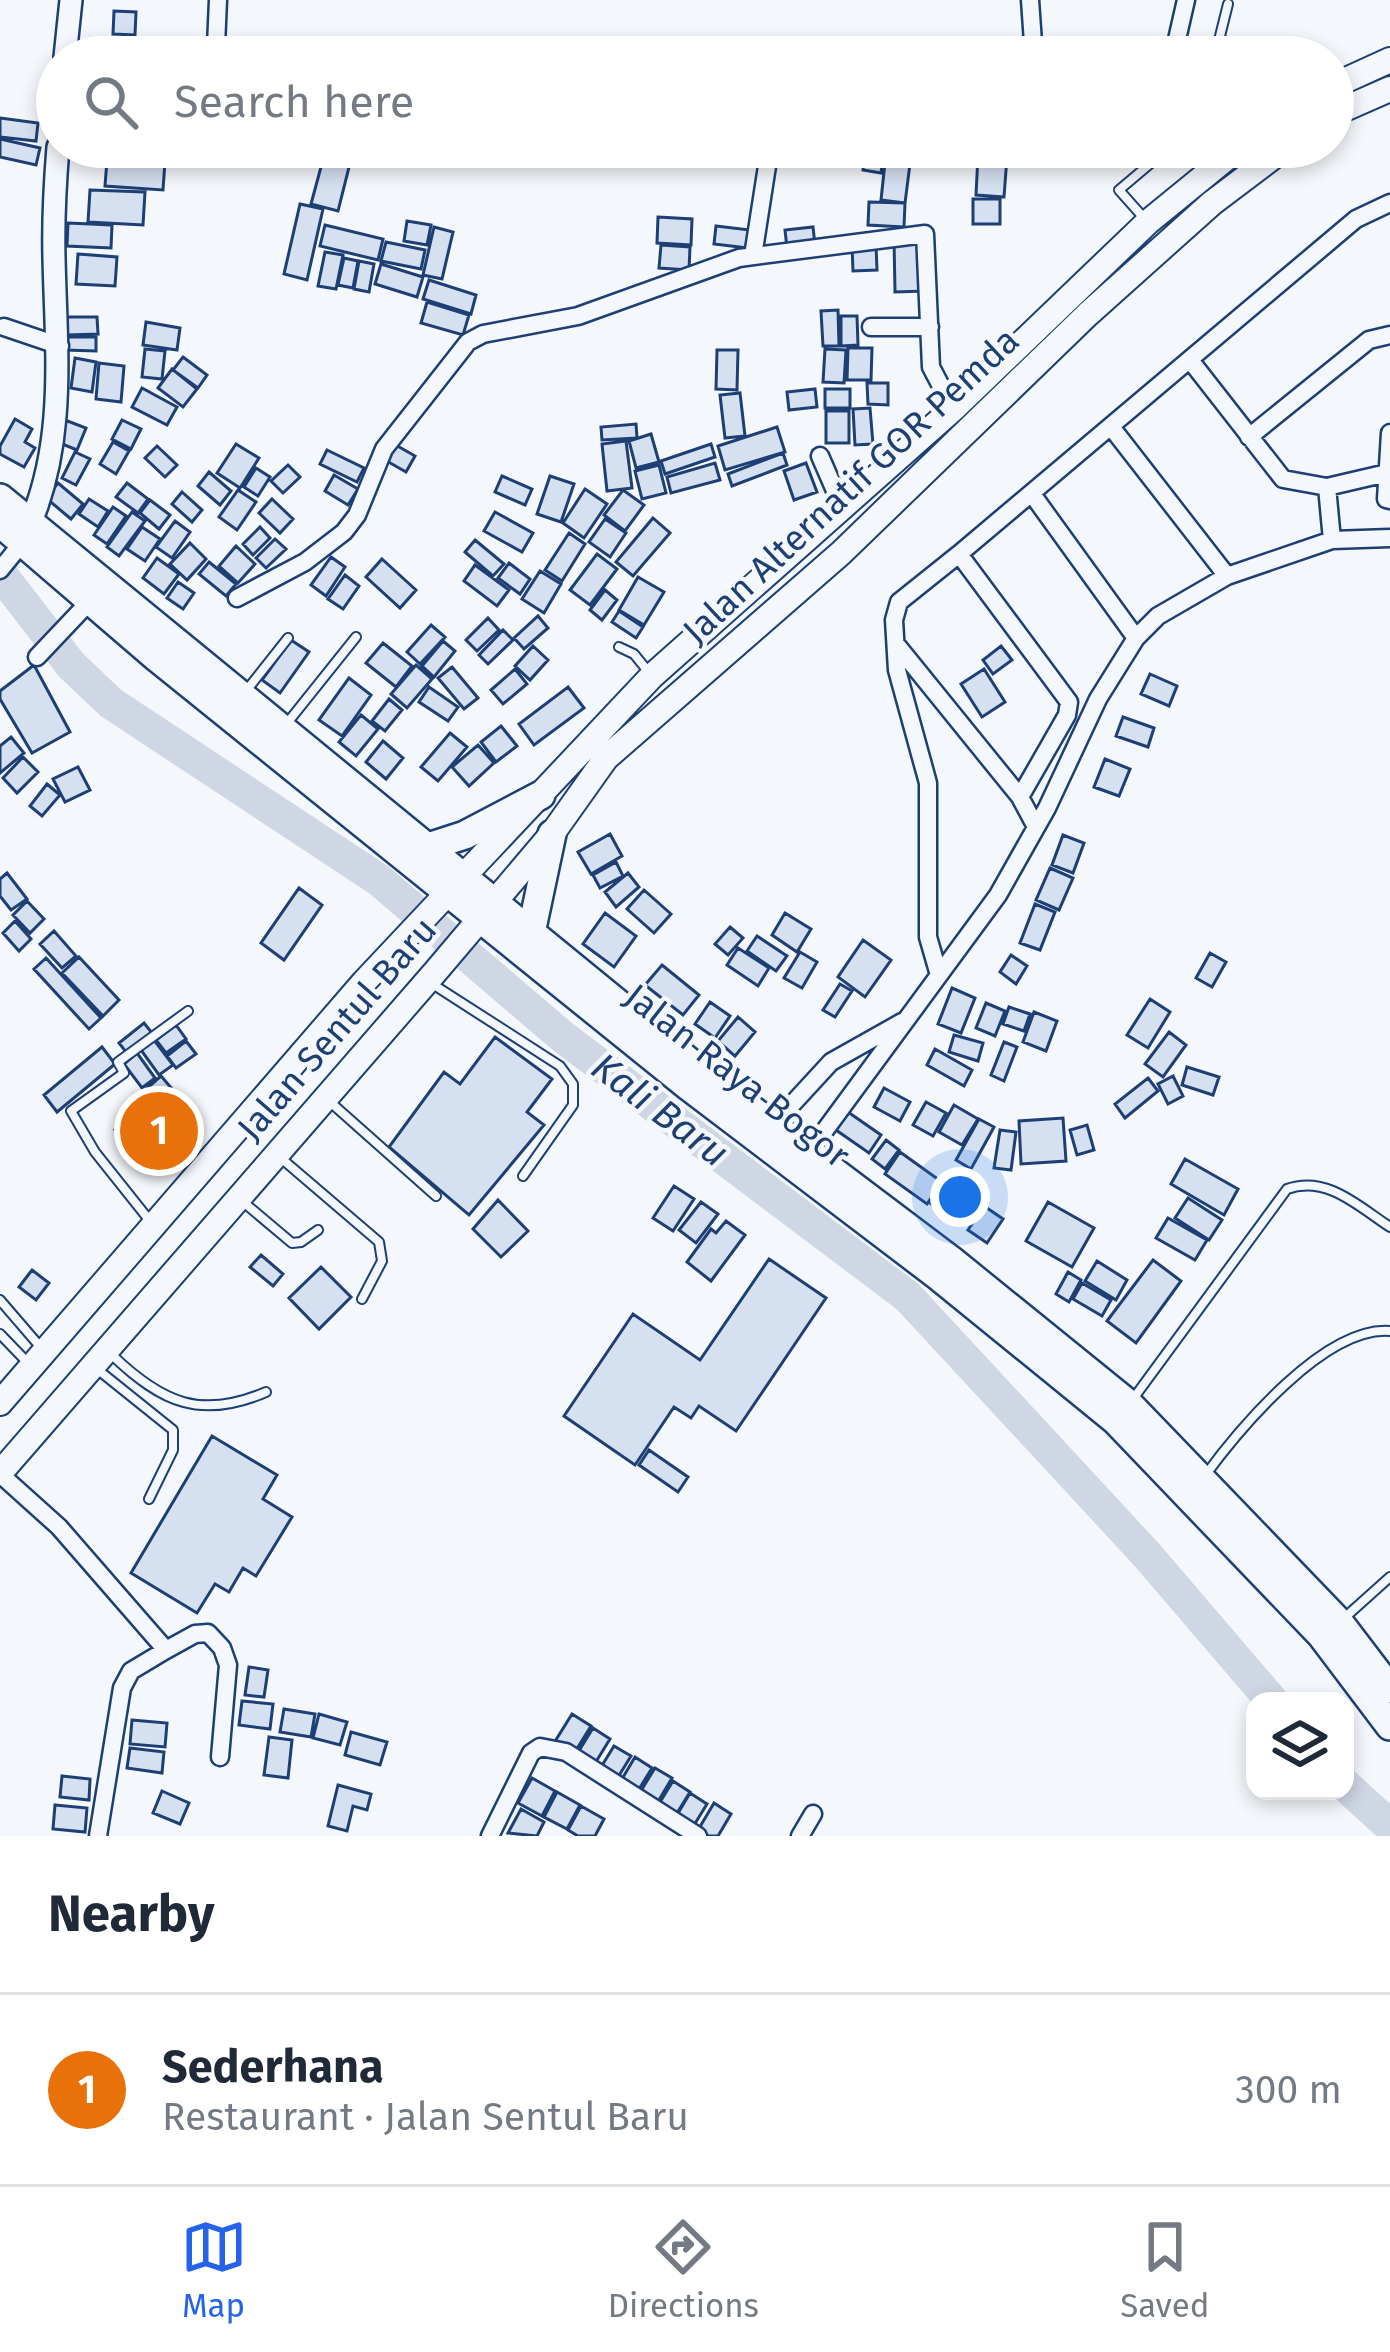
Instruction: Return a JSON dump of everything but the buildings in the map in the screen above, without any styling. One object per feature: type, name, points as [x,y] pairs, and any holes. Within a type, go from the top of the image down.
[{"type":"highway","name":"Jalan Raya Bogor","points":[[0,498],[16,548],[283,728],[425,848],[449,889]]},
{"type":"highway","name":"Jalan Raya Bogor","points":[[0,524],[16,548],[84,608],[449,889],[688,1086],[874,1214],[1130,1405],[1203,1478],[1331,1629],[1390,1726]]},
{"type":"highway","points":[[425,848],[465,835],[541,795]]},
{"type":"highway","points":[[531,933],[552,834]]},
{"type":"highway","name":"Jalan Raya Bogor","points":[[480,918],[531,933],[809,1152],[874,1214],[1115,1420],[1390,1689]]},
{"type":"main road","points":[[1354,76],[1389,58]]},
{"type":"main road","points":[[1354,105],[1390,89]]},
{"type":"main road","name":"Jalan Alternatif GOR Pemda","points":[[449,889],[652,676],[953,409],[1148,222],[1214,168]]},
{"type":"main road","name":"Jalan Alternatif GOR Pemda","points":[[480,918],[552,834],[606,758],[841,553],[1176,235],[1260,168]]},
{"type":"main road","name":"Jalan Sentul Baru","points":[[0,1403],[449,889]]},
{"type":"main road","name":"Jalan Sentul Baru","points":[[0,1473],[480,918]]},
{"type":"street","points":[[67,36],[70,0]]},
{"type":"street","points":[[216,36],[218,0]]},
{"type":"street","points":[[1030,0],[1033,36]]},
{"type":"street","points":[[1178,36],[1186,0]]},
{"type":"street","points":[[16,548],[52,440],[60,346],[54,262],[57,168]]},
{"type":"street","points":[[753,256],[768,168]]},
{"type":"street","points":[[939,975],[928,937],[928,783],[897,670],[894,620],[899,602],[1356,219],[1390,203]]},
{"type":"street","points":[[237,598],[305,562],[344,532],[357,514],[384,449],[468,342],[483,334],[578,316],[753,256],[926,234],[932,367],[953,409]]},
{"type":"street","points":[[4,327],[60,346]]},
{"type":"street","points":[[871,327],[930,327]]},
{"type":"street","points":[[1249,437],[1370,340],[1390,335]]},
{"type":"street","points":[[1190,360],[1282,479],[1327,487],[1388,473]]},
{"type":"street","points":[[1112,428],[1227,577]]},
{"type":"street","points":[[1390,433],[1386,499],[1390,500]]},
{"type":"street","points":[[820,456],[843,509]]},
{"type":"street","points":[[1327,487],[1332,540]]},
{"type":"street","points":[[1032,494],[1136,638]]},
{"type":"street","points":[[809,1152],[998,896],[1098,700],[1136,638],[1158,616],[1227,577],[1332,540],[1390,538]]},
{"type":"street","points":[[959,554],[1069,702],[1067,715],[1020,797]]},
{"type":"street","points":[[42,651],[84,608]]},
{"type":"street","points":[[895,644],[1020,797],[1036,827]]},
{"type":"street","points":[[773,1125],[843,1052],[908,1019]]},
{"type":"street","points":[[0,1473],[59,1527],[166,1650]]},
{"type":"street","points":[[98,1836],[122,1688],[131,1671],[200,1633],[208,1633],[222,1648],[228,1665],[220,1757]]},
{"type":"street","points":[[497,1833],[531,1753],[540,1747],[566,1752],[698,1836]]},
{"type":"street","points":[[800,1836],[813,1814]]},
{"type":"lane","points":[[1221,36],[1228,4]]},
{"type":"lane","points":[[1145,168],[1118,190],[1148,222]]},
{"type":"lane","points":[[241,697],[288,638]]},
{"type":"lane","points":[[283,728],[356,638]]},
{"type":"lane","points":[[620,646],[634,654],[652,676]]},
{"type":"lane","points":[[432,976],[560,1066],[573,1084],[573,1105],[523,1177]]},
{"type":"lane","points":[[154,1226],[95,1152],[71,1111],[124,1073],[118,1062],[188,1011]]},
{"type":"lane","points":[[325,1098],[436,1196]]},
{"type":"lane","points":[[276,1154],[380,1242],[382,1262],[362,1299]]},
{"type":"lane","points":[[1130,1405],[1287,1190],[1304,1184],[1324,1186],[1390,1227]]},
{"type":"lane","points":[[238,1198],[292,1243],[318,1231]]},
{"type":"lane","points":[[0,1300],[38,1359]]},
{"type":"lane","points":[[1203,1478],[1284,1388],[1331,1347],[1390,1330]]},
{"type":"lane","points":[[0,1334],[38,1359]]},
{"type":"lane","points":[[100,1358],[184,1402],[229,1406],[266,1392]]},
{"type":"lane","points":[[100,1358],[173,1430],[173,1450],[149,1499]]},
{"type":"lane","points":[[1331,1629],[1390,1577]]},
{"type":"waterway","name":"Kali Baru","points":[[0,573],[71,665],[111,703],[379,880],[563,1037],[908,1297],[1147,1555],[1264,1692]]},
{"type":"waterway","name":"Kali Baru","points":[[1354,1793],[1390,1826]]},
{"type":"place","name":"Sederhana","points":[[159,1131]]}]
